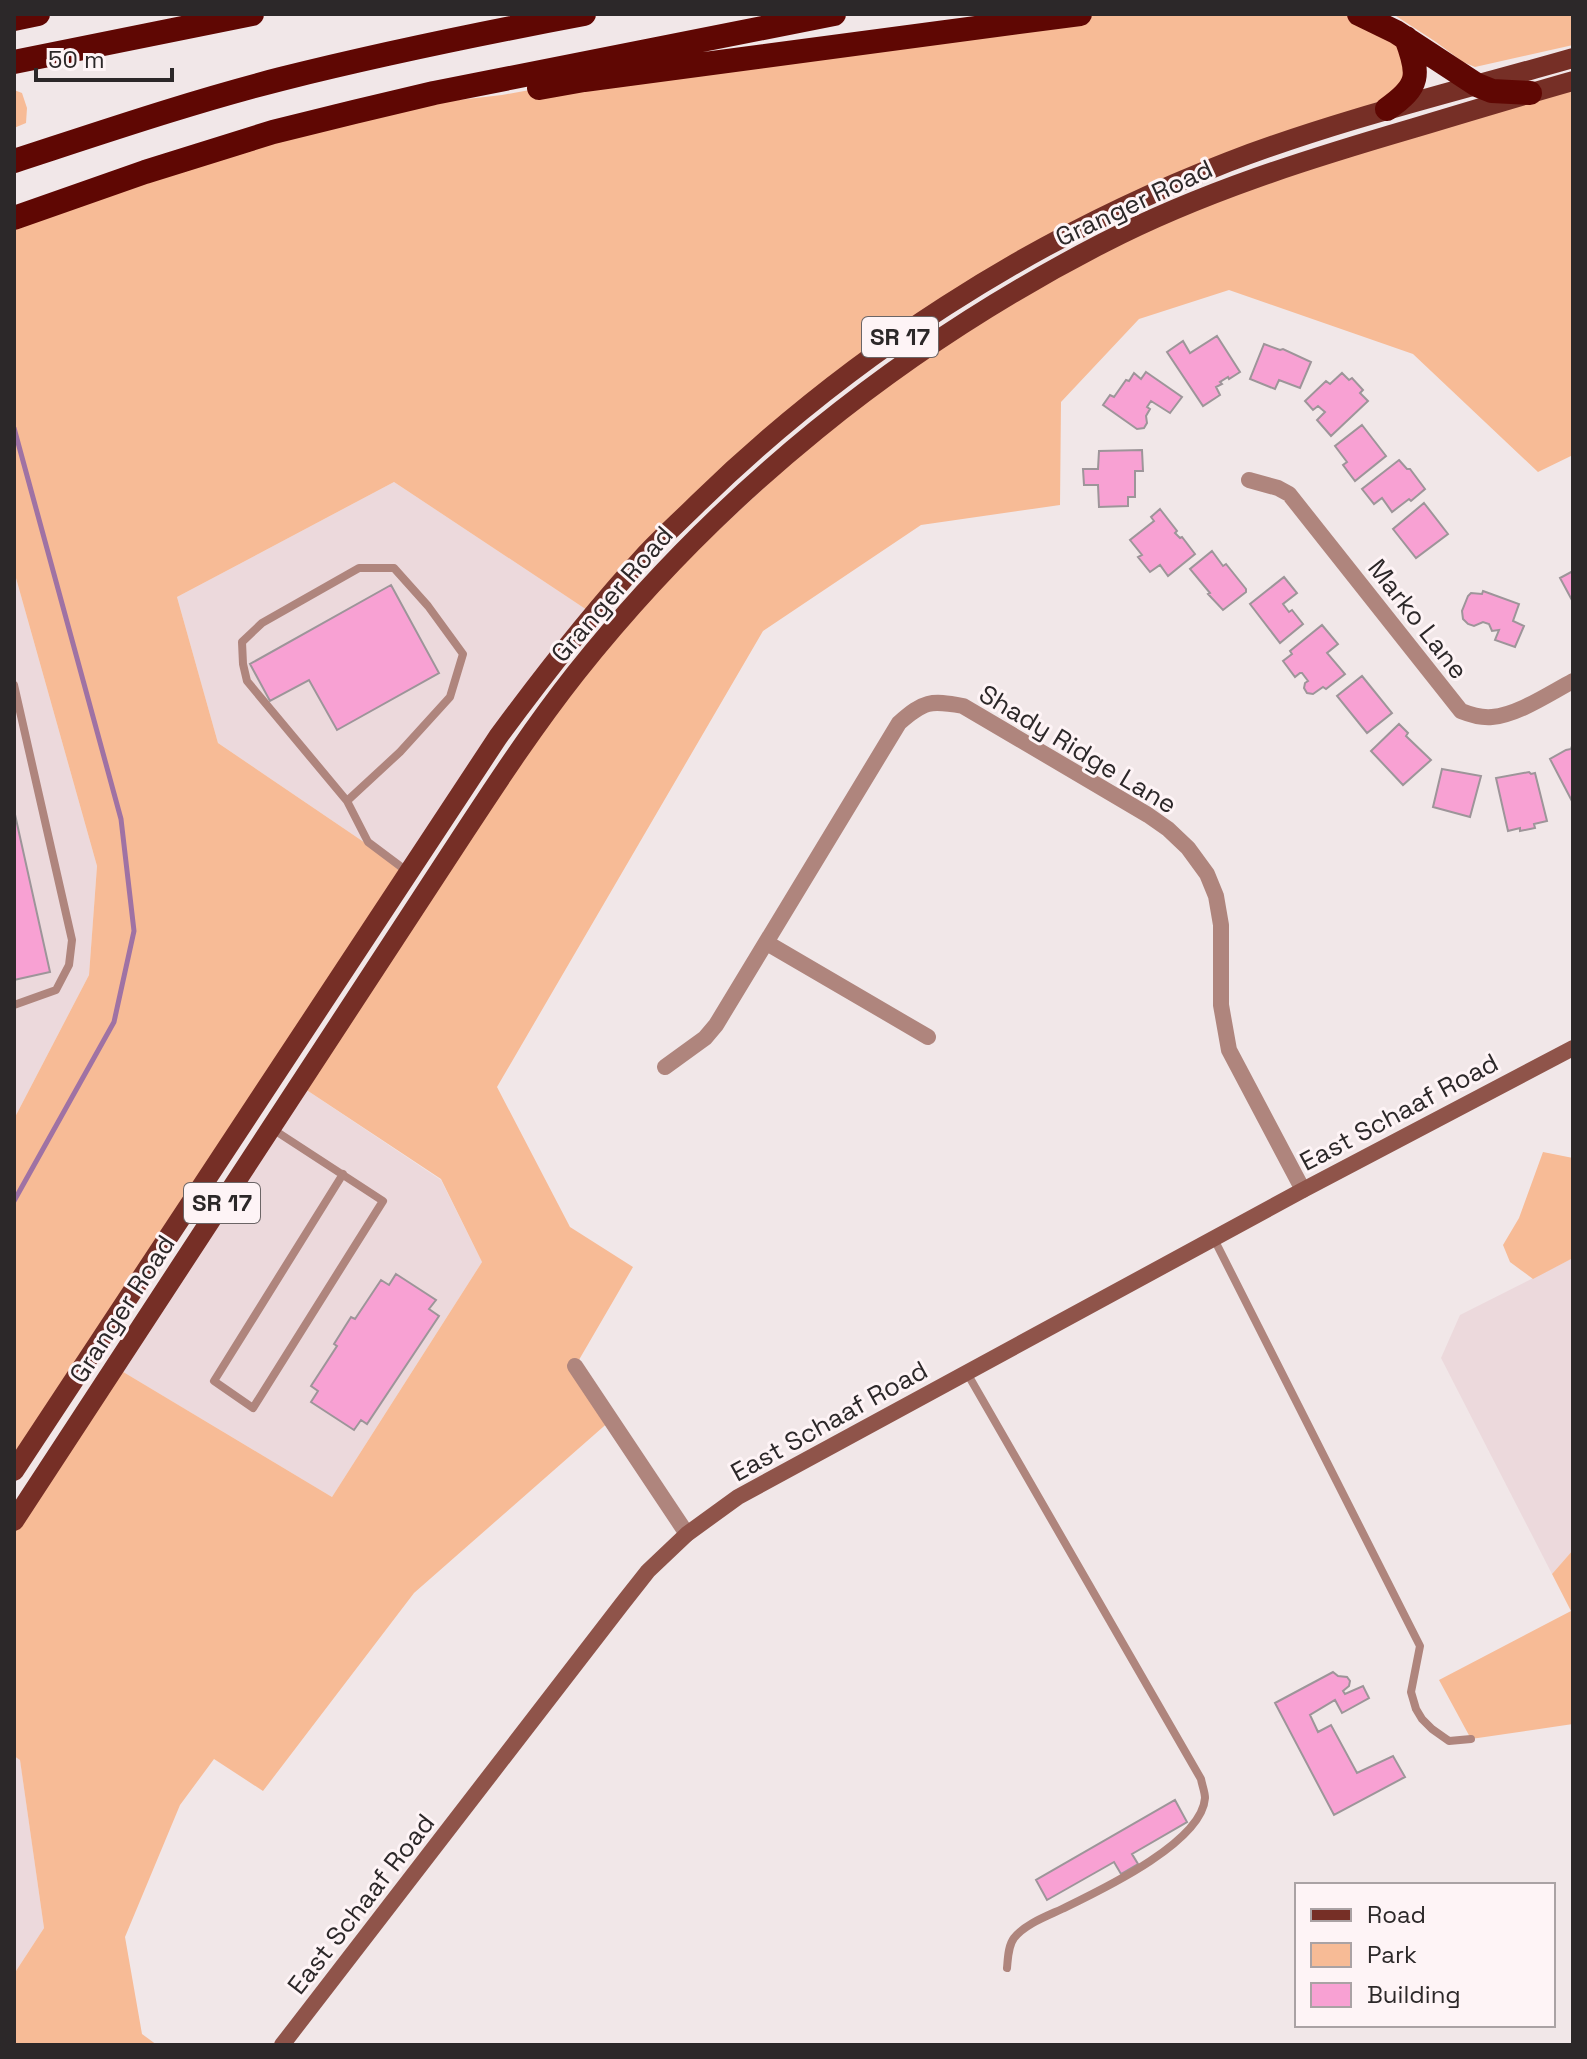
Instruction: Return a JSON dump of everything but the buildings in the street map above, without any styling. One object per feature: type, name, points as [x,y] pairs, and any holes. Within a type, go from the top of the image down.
[{"type":"highway","points":[[14,19],[38,14]]},
{"type":"highway","points":[[14,62],[252,14]]},
{"type":"highway","points":[[14,161],[168,110],[282,79],[584,14]]},
{"type":"highway","points":[[14,218],[273,132],[434,93],[834,14]]},
{"type":"highway","points":[[354,112],[502,95],[584,80],[1080,14]]},
{"type":"highway","points":[[1359,14],[1406,38],[1477,85],[1492,91],[1530,93]]},
{"type":"highway","points":[[1387,109],[1411,88],[1415,72],[1406,38]]},
{"type":"main road","name":"Granger Road","points":[[14,1471],[408,872],[546,671],[649,552],[770,436],[891,342],[972,289],[1098,219],[1291,139],[1573,58]]},
{"type":"main road","name":"Granger Road","points":[[14,1521],[538,722],[652,583],[767,470],[880,380],[989,307],[1105,241],[1288,165],[1573,81]]},
{"type":"main road","points":[[408,872],[430,885]]},
{"type":"street","name":"Marko Lane","points":[[1249,480],[1289,494],[1461,711],[1489,718],[1507,715],[1573,681]]},
{"type":"street","name":"Shady Ridge Lane","points":[[665,1067],[705,1038],[716,1025],[899,723],[928,703],[963,706],[1168,829],[1188,848],[1207,874],[1216,896],[1221,925],[1221,1005],[1229,1050],[1303,1190]]},
{"type":"street","points":[[767,943],[928,1037]]},
{"type":"street","name":"East Schaaf Road","points":[[282,2045],[648,1571],[687,1534],[738,1497],[1303,1190],[1573,1048]]},
{"type":"street","points":[[575,1366],[687,1534]]},
{"type":"lane","points":[[347,801],[400,752],[450,697],[463,654],[428,606],[394,568],[359,568],[262,623],[242,642],[243,664],[247,681],[347,801],[368,842],[408,872]]},
{"type":"lane","points":[[14,685],[72,940],[69,965],[56,990],[14,1005]]},
{"type":"lane","points":[[271,1128],[343,1174],[383,1201],[253,1408],[214,1381],[343,1174]]},
{"type":"lane","points":[[1214,1239],[1420,1646],[1411,1692],[1416,1709],[1432,1729],[1449,1741],[1471,1739]]},
{"type":"lane","points":[[967,1373],[1201,1779],[1205,1797],[1201,1813],[1190,1828],[1139,1870],[1032,1924],[1014,1938],[1008,1953],[1007,1968]]},
{"type":"shaded area","points":[[394,482],[593,614],[408,872],[218,743],[177,597]]},
{"type":"shaded area","points":[[14,571],[97,866],[89,975],[14,1119]]},
{"type":"shaded area","points":[[299,1085],[441,1180],[482,1262],[332,1497],[115,1367]]},
{"type":"shaded area","points":[[1573,1258],[1573,1550],[1552,1574],[1441,1358],[1460,1315]]},
{"type":"shaded area","points":[[14,1756],[20,1759],[44,1928],[14,1974]]},
{"type":"green space","points":[[1080,14],[1359,14],[1396,32],[1411,88],[1098,219],[833,385],[593,614],[394,482],[177,597],[218,743],[408,872],[14,1471],[14,1119],[89,975],[97,866],[14,571],[14,218],[354,112],[502,95],[584,80]]},
{"type":"green space","points":[[1393,14],[1573,14],[1573,45],[1475,67]]},
{"type":"green space","points":[[1573,81],[1573,455],[1538,472],[1413,354],[1229,290],[1139,319],[1061,402],[1060,505],[921,525],[763,631],[497,1087],[570,1227],[633,1267],[576,1365],[611,1420],[414,1593],[263,1791],[214,1759],[180,1805],[125,1937],[142,2034],[157,2045],[14,2045],[14,1974],[44,1928],[20,1760],[14,1756],[14,1521],[115,1367],[332,1497],[482,1262],[441,1179],[299,1085],[614,627],[880,380],[1167,213]]},
{"type":"green space","points":[[14,90],[22,93],[27,108],[26,123],[14,128]]},
{"type":"green space","points":[[1543,1152],[1573,1158],[1573,1258],[1533,1279],[1510,1262],[1503,1245],[1519,1218]]},
{"type":"green space","points":[[1573,1550],[1573,1724],[1471,1739],[1439,1680],[1571,1611],[1552,1574]]},
{"type":"waterway","points":[[14,428],[121,819],[134,931],[114,1022],[14,1201]]}]
